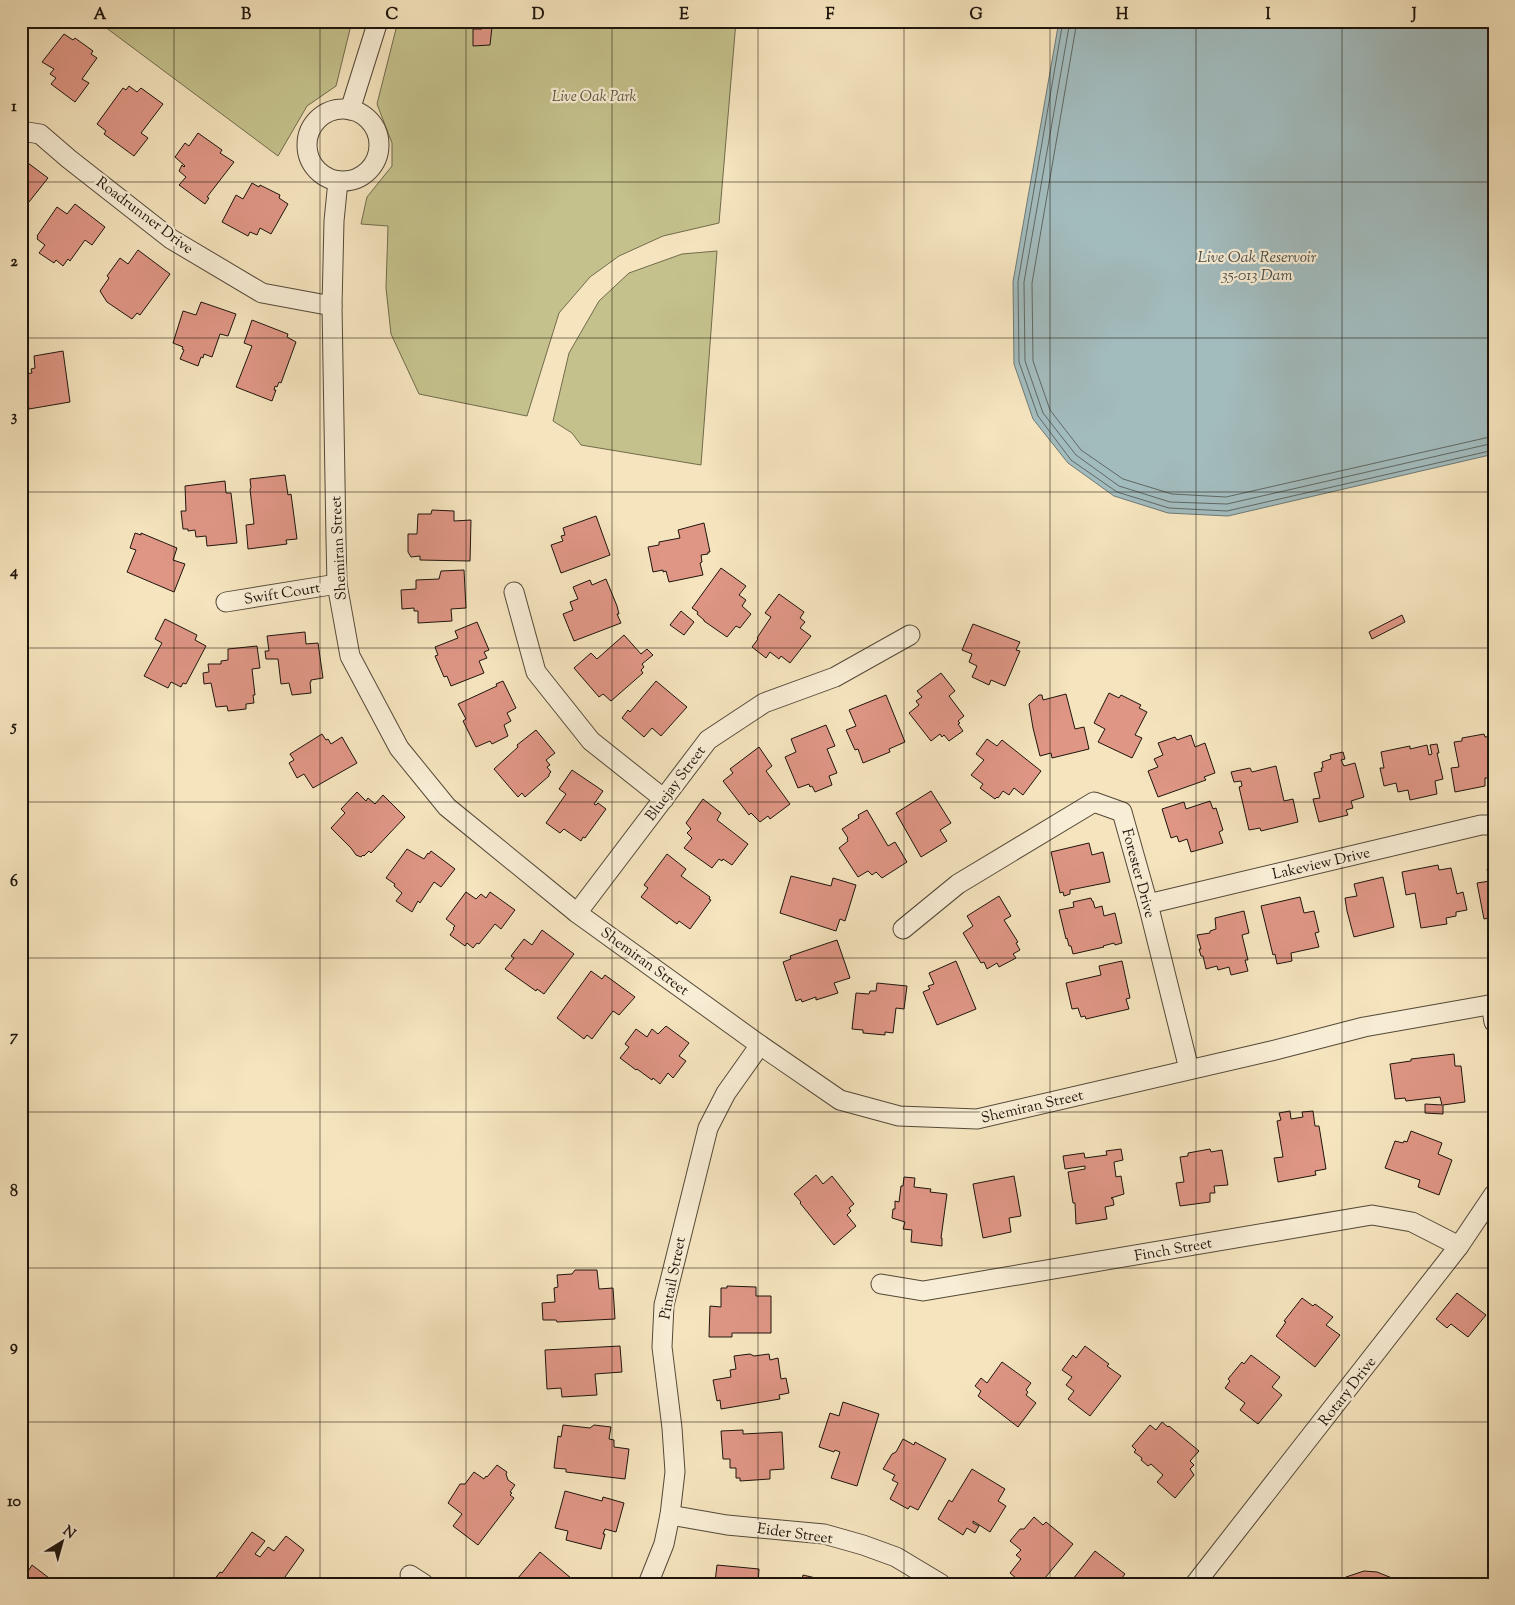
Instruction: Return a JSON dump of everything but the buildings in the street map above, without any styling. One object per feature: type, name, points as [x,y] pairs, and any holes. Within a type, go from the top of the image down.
[{"type":"street","points":[[350,110],[378,21]]},
{"type":"street","points":[[350,110],[361,114],[370,121],[376,131],[379,142],[378,153],[374,164],[367,172],[357,178],[345,181],[333,180],[322,175],[313,166],[308,155],[307,142],[310,130],[317,120],[332,111],[350,110]]},
{"type":"street","name":"Roadrunner Drive","points":[[21,131],[40,134],[69,159],[172,239],[262,293],[332,306]]},
{"type":"street","name":"Shemiran Street","points":[[338,181],[334,221],[332,306],[337,584],[350,656],[399,748],[447,807],[577,912],[760,1045],[840,1100],[899,1116],[977,1119],[1271,1051],[1364,1027],[1493,1010]]},
{"type":"street","name":"Swift Court","points":[[226,602],[337,584]]},
{"type":"street","points":[[514,592],[536,672],[591,741],[664,799]]},
{"type":"street","name":"Bluejay Street","points":[[577,912],[708,740],[764,703],[834,677],[910,635]]},
{"type":"street","name":"Forester Drive","points":[[903,929],[958,884],[1094,802],[1122,812],[1148,904],[1189,1069]]},
{"type":"street","name":"Lakeview Drive","points":[[1148,904],[1481,825],[1494,825]]},
{"type":"street","name":"Pintail Street","points":[[648,1584],[664,1544],[670,1515],[675,1472],[672,1428],[662,1347],[664,1305],[708,1128],[726,1093],[760,1045]]},
{"type":"street","name":"Rotary Drive","points":[[1195,1584],[1460,1246],[1494,1194]]},
{"type":"street","name":"Finch Street","points":[[881,1284],[923,1291],[1372,1215],[1412,1222],[1460,1246]]},
{"type":"street","name":"Eider Street","points":[[670,1515],[727,1525],[824,1534],[896,1557],[941,1584]]},
{"type":"green space","points":[[97,21],[352,21],[336,86],[307,106],[278,156]]},
{"type":"green space","name":"Live Oak Park","points":[[398,21],[736,21],[719,223],[663,236],[619,256],[590,277],[559,313],[527,416],[419,394],[391,334],[386,288],[388,226],[361,224],[367,197],[392,166],[392,143],[377,104]]},
{"type":"green space","points":[[717,251],[701,465],[581,445],[572,433],[553,421],[569,353],[599,301],[629,273],[682,254]]},
{"type":"water","name":"Live Oak Reservoir 35-013 Dam","points":[[1059,21],[1494,21],[1494,454],[1228,516],[1168,513],[1114,496],[1068,463],[1033,419],[1014,364],[1013,282]]}]
